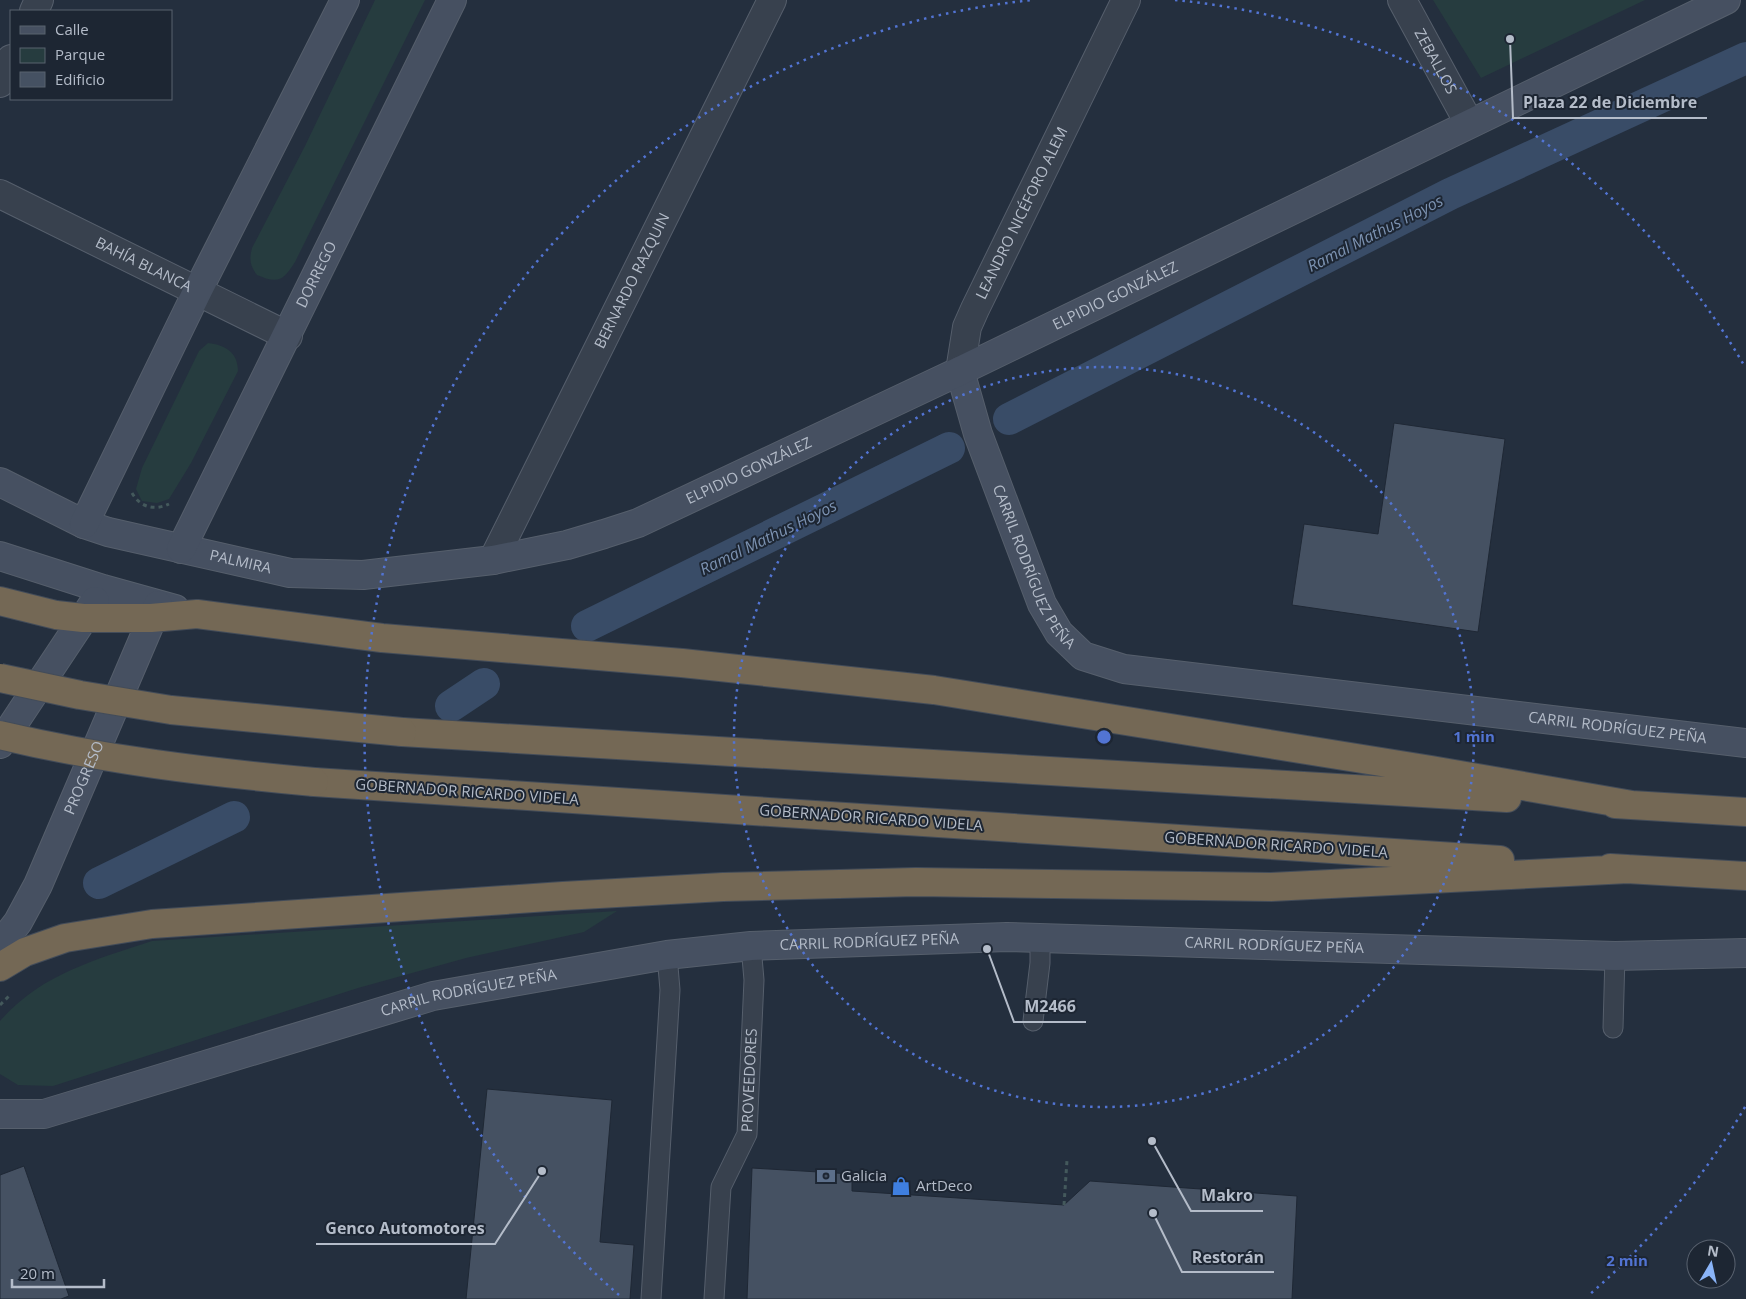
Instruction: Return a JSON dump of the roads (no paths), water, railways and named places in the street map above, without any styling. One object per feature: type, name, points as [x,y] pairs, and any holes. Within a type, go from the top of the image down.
[{"type":"highway","points":[[4,602],[56,615],[83,618],[155,612],[197,614],[382,638],[791,673],[934,690],[1422,768],[1632,805]]},
{"type":"highway","points":[[0,678],[80,695],[171,710],[343,728],[666,746],[1076,774],[1746,812]]},
{"type":"highway","name":"GOBERNADOR RICARDO VIDELA","points":[[0,735],[77,753],[167,767],[314,782],[1746,876]]},
{"type":"highway","points":[[0,967],[26,952],[65,938],[152,924],[563,896],[723,888],[916,882],[1271,886],[1628,869]]},
{"type":"street","points":[[84,524],[198,290],[345,0]]},
{"type":"street","name":"DORREGO","points":[[181,549],[288,336],[452,0]]},
{"type":"street","name":"BERNARDO RAZQUIN","points":[[493,560],[772,0]]},
{"type":"street","name":"LEANDRO NICÉFORO ALEM","points":[[978,434],[960,371],[967,327],[1126,0]]},
{"type":"street","name":"ZEBALLOS","points":[[1402,0],[1469,123]]},
{"type":"street","name":"ELPIDIO GONZÁLEZ","points":[[493,560],[567,545],[638,523],[960,371],[1726,0]]},
{"type":"street","points":[[0,83],[10,61]]},
{"type":"street","name":"BAHÍA BLANCA","points":[[0,194],[288,336]]},
{"type":"street","name":"CARRIL RODRÍGUEZ PEÑA","points":[[978,434],[1042,604],[1059,633],[1083,656],[1124,669],[1746,743]]},
{"type":"street","name":"PALMIRA","points":[[0,482],[84,524],[108,532],[290,573],[363,575],[493,560]]},
{"type":"street","points":[[0,556],[103,589],[155,612]]},
{"type":"street","points":[[0,744],[103,589]]},
{"type":"street","name":"PROGRESO","points":[[0,945],[18,922],[38,885],[155,612]]},
{"type":"street","name":"CARRIL RODRÍGUEZ PEÑA","points":[[0,1114],[44,1114],[433,996],[667,955],[751,946],[1008,937],[1615,956],[1746,953]]},
{"type":"street","points":[[0,1097],[44,1114]]},
{"type":"lane","points":[[1033,1021],[1040,963],[1040,939]]},
{"type":"lane","name":"PROVEEDORES","points":[[714,1299],[721,1187],[746,1134],[754,980],[751,946]]},
{"type":"lane","points":[[651,1299],[670,990],[667,955]]},
{"type":"lane","points":[[1612,1028],[1615,956]]},
{"type":"waterway","name":"Ramal Mathus Hoyos","points":[[1009,419],[1450,194],[1746,58]]},
{"type":"waterway","name":"Ramal Mathus Hoyos","points":[[587,626],[949,448]]},
{"type":"waterway","name":"Ramal Mathus Hoyos","points":[[451,706],[484,684]]},
{"type":"waterway","name":"Ramal Mathus Hoyos","points":[[99,883],[234,817]]},
{"type":"place","name":"Plaza 22 de Diciembre","points":[[1510,39]]},
{"type":"place","name":"M2466","points":[[987,949]]},
{"type":"place","name":"Makro","points":[[1152,1141]]},
{"type":"place","name":"Genco Automotores","points":[[542,1171]]},
{"type":"place","name":"Galicia","points":[[826,1176]]},
{"type":"place","name":"ArtDeco","points":[[901,1186]]},
{"type":"place","name":"Restorán","points":[[1153,1213]]}]
